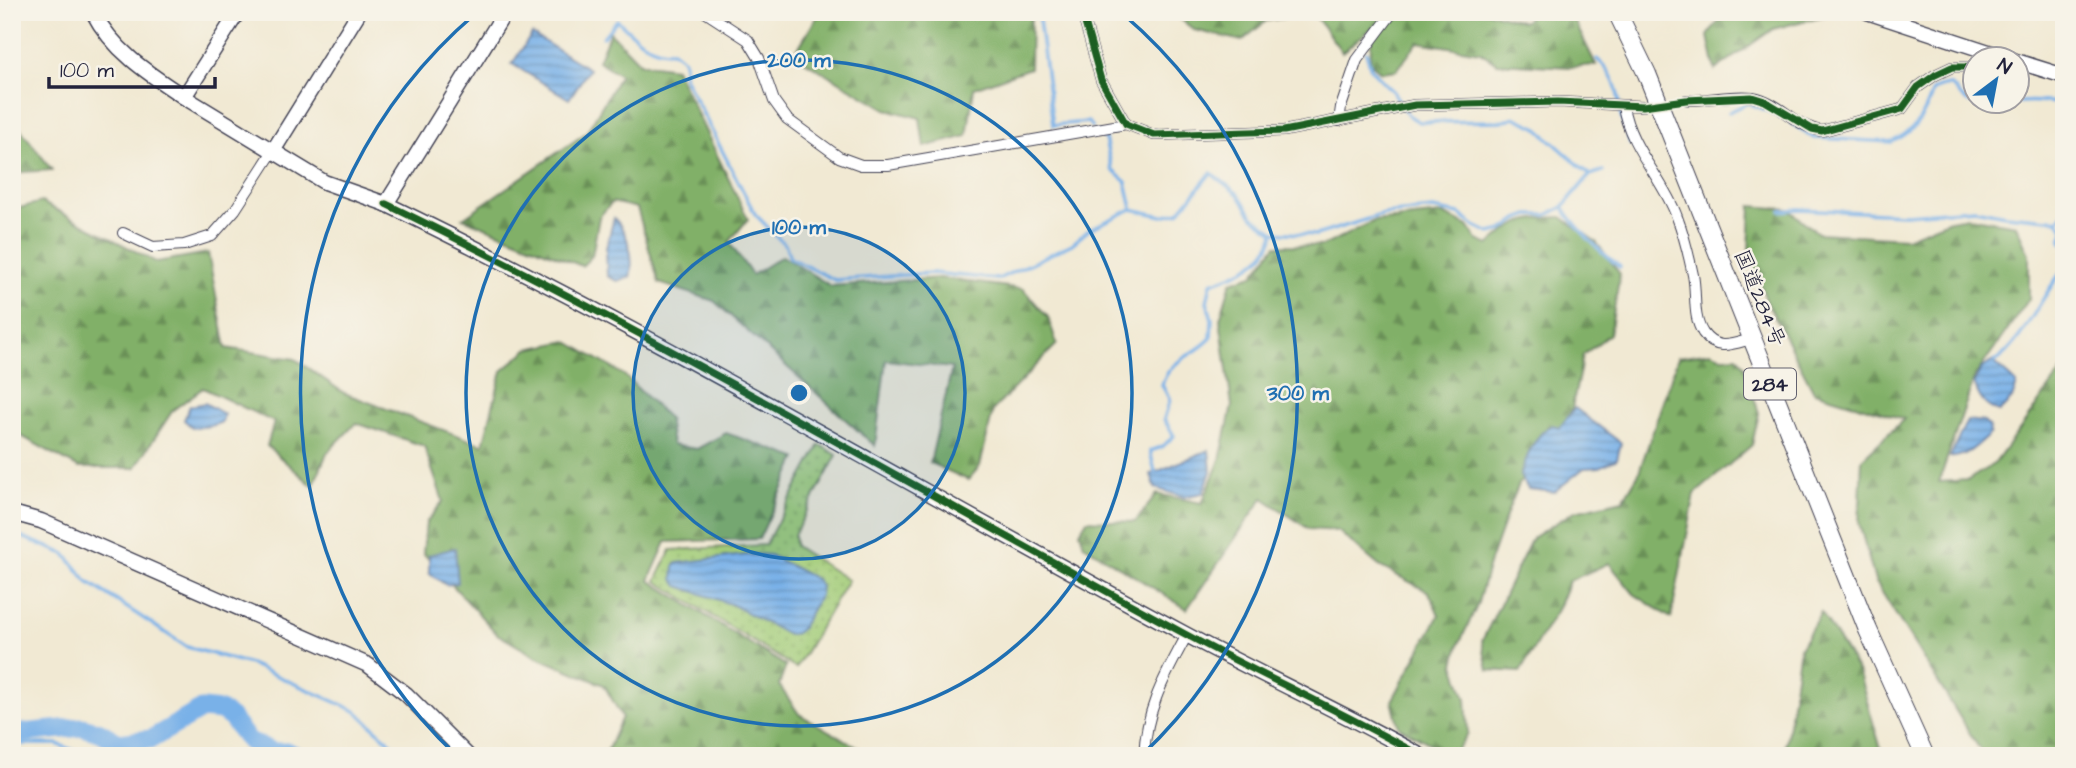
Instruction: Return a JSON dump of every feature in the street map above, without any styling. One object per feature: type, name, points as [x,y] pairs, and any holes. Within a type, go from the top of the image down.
[{"type":"highway","name":"国道284号","points":[[1617,12],[1647,74],[1868,630],[1925,756]]},
{"type":"street","points":[[93,12],[116,45],[142,70],[324,182],[386,204],[467,243],[693,361],[1187,635],[1421,756]]},
{"type":"street","points":[[184,97],[238,12]]},
{"type":"street","points":[[123,233],[153,247],[184,245],[212,236],[235,210],[359,12]]},
{"type":"street","points":[[386,204],[505,12]]},
{"type":"street","points":[[705,12],[748,40],[759,58],[774,101],[787,119],[839,157],[861,165],[888,165],[1126,124],[1154,135],[1208,135],[1284,131],[1428,105],[1558,102],[1643,106]]},
{"type":"street","points":[[1084,12],[1101,80],[1126,124]]},
{"type":"street","points":[[1339,121],[1357,60],[1393,12]]},
{"type":"street","points":[[1867,12],[1964,46]]},
{"type":"street","points":[[2030,65],[2064,76]]},
{"type":"street","points":[[1686,100],[1752,97],[1765,101],[1812,129],[1822,131],[1902,108],[1918,87],[1935,75],[1952,67],[1960,67]]},
{"type":"street","points":[[1623,106],[1634,142],[1677,215],[1694,277],[1697,317],[1704,333],[1721,346],[1751,339]]},
{"type":"street","points":[[12,513],[41,521],[368,665],[406,694],[468,756]]},
{"type":"street","points":[[1143,756],[1148,719],[1157,690],[1187,635]]},
{"type":"green space","points":[[820,12],[1031,12],[1030,68],[974,88],[967,136],[924,147],[920,118],[886,109],[794,55]]},
{"type":"green space","points":[[1172,12],[1490,12],[1524,22],[1532,12],[1570,12],[1596,65],[1572,67],[1497,63],[1480,52],[1418,42],[1397,70],[1381,72],[1370,63],[1372,28],[1342,52],[1313,13],[1266,21],[1242,41],[1194,30]]},
{"type":"green space","points":[[1725,12],[1838,12],[1773,29],[1715,70],[1708,36]]},
{"type":"green space","points":[[610,32],[640,63],[675,68],[748,219],[729,242],[752,275],[782,256],[831,286],[940,278],[1023,289],[1048,317],[1057,344],[993,410],[980,466],[968,480],[930,463],[952,368],[886,360],[875,446],[714,301],[659,283],[637,208],[612,202],[599,217],[592,256],[582,266],[463,218],[586,133],[620,75],[598,61]]},
{"type":"green space","points":[[12,118],[52,170],[12,173]]},
{"type":"green space","points":[[41,202],[156,262],[208,253],[226,348],[295,359],[344,393],[483,445],[502,371],[528,349],[567,341],[624,375],[668,418],[672,445],[697,449],[726,433],[797,458],[759,539],[666,542],[649,580],[786,666],[779,685],[799,714],[873,756],[605,756],[622,717],[604,685],[537,657],[497,634],[423,553],[426,523],[443,501],[424,446],[356,423],[327,453],[313,486],[267,446],[274,422],[203,388],[173,410],[135,468],[79,468],[21,436],[12,428],[12,210]]},
{"type":"green space","points":[[1751,206],[1788,209],[1818,233],[1906,238],[1950,220],[1968,217],[2016,225],[2029,254],[2029,299],[1975,376],[1939,482],[1968,480],[1995,463],[2064,368],[2064,756],[1984,756],[1875,581],[1859,523],[1862,459],[1904,419],[1814,392],[1766,300],[1749,252]]},
{"type":"green space","points":[[1443,214],[1468,226],[1477,240],[1489,245],[1522,222],[1562,217],[1596,242],[1620,274],[1610,334],[1583,355],[1570,418],[1519,484],[1489,564],[1477,606],[1459,644],[1454,664],[1466,699],[1468,733],[1453,756],[1399,727],[1392,701],[1439,615],[1429,592],[1379,566],[1338,531],[1309,529],[1263,498],[1187,609],[1084,545],[1080,532],[1087,520],[1135,522],[1157,494],[1202,503],[1220,460],[1232,406],[1220,319],[1231,282],[1253,275],[1276,245],[1323,246],[1374,221]]},
{"type":"green space","points":[[1711,352],[1722,357],[1737,356],[1744,366],[1759,413],[1752,445],[1695,494],[1671,618],[1634,594],[1609,563],[1569,581],[1558,608],[1520,672],[1488,670],[1482,641],[1532,538],[1575,511],[1623,500],[1638,475],[1678,357]]},
{"type":"green space","points":[[820,445],[837,455],[794,535],[795,546],[848,580],[796,668],[656,581],[671,550],[765,545]]},
{"type":"green space","points":[[1821,612],[1858,671],[1881,749],[1873,753],[1854,749],[1839,756],[1782,756],[1800,648]]},
{"type":"water","points":[[532,34],[589,69],[569,99],[512,64]]},
{"type":"water","points":[[614,218],[627,238],[632,262],[630,277],[617,281],[607,276],[606,248]]},
{"type":"water","points":[[1993,361],[2017,384],[2012,399],[1999,412],[1983,401],[1974,383],[1981,369]]},
{"type":"water","points":[[205,403],[224,414],[222,422],[193,428],[184,420],[190,406]]},
{"type":"water","points":[[1575,408],[1621,443],[1617,459],[1600,467],[1584,468],[1554,492],[1528,489],[1520,476],[1532,447],[1547,429],[1553,425],[1559,428]]},
{"type":"water","points":[[1967,420],[1984,422],[1989,427],[1990,434],[1967,453],[1950,457]]},
{"type":"water","points":[[1209,450],[1211,471],[1203,493],[1184,497],[1155,488],[1151,474]]},
{"type":"water","points":[[455,548],[458,583],[446,585],[429,573],[429,555]]},
{"type":"water","points":[[754,554],[770,555],[816,579],[821,586],[820,595],[796,633],[788,635],[733,605],[678,586],[673,579],[674,566],[677,563]]},
{"type":"waterway","points":[[1038,12],[1053,125],[1088,122],[1092,127]]},
{"type":"waterway","points":[[603,37],[617,20],[642,42],[656,49],[673,51],[684,60],[684,77],[755,214],[786,246],[790,258],[835,280],[932,273],[998,279],[1072,244],[1090,229],[1132,209],[1162,216],[1179,212],[1211,173],[1238,194],[1253,217],[1274,232],[1316,235],[1384,214],[1433,209],[1459,214],[1490,233],[1503,230],[1529,215],[1547,215],[1563,207]]},
{"type":"waterway","points":[[1366,52],[1371,69],[1394,93],[1408,115],[1419,122],[1504,121],[1514,117],[1536,127],[1590,175]]},
{"type":"waterway","points":[[1597,59],[1612,78],[1619,102]]},
{"type":"waterway","points":[[1791,123],[1814,138],[1892,142],[1919,121],[1933,90],[1947,86],[1954,88],[1969,102],[1981,105],[2019,102],[2064,104]]},
{"type":"waterway","points":[[1729,112],[1748,103],[1782,116]]},
{"type":"waterway","points":[[1620,113],[1630,144]]},
{"type":"waterway","points":[[1098,132],[1105,139],[1112,170],[1126,182],[1132,208]]},
{"type":"waterway","points":[[1603,171],[1590,175],[1563,207],[1589,239],[1620,267]]},
{"type":"waterway","points":[[1781,211],[1798,209],[1905,214],[1975,209],[2058,220]]},
{"type":"waterway","points":[[2064,213],[2058,220],[2064,231],[2061,241],[2064,244]]},
{"type":"waterway","points":[[1155,472],[1150,451],[1162,447],[1174,436],[1164,419],[1170,400],[1162,385],[1165,376],[1176,363],[1211,338],[1212,319],[1207,302],[1211,283],[1231,276],[1258,260],[1274,233]]},
{"type":"waterway","points":[[1995,362],[2006,353],[2024,330],[2064,269]]},
{"type":"waterway","points":[[12,533],[65,554],[88,582],[187,647],[250,664],[356,711],[405,756]]},
{"type":"waterway","points":[[12,734],[82,727],[100,732],[119,743],[151,739],[202,709],[221,711],[231,718],[249,741],[273,752],[288,752],[297,756]]},
{"type":"waterway","points":[[114,756],[119,743]]},
{"type":"waterway","points":[[12,744],[57,744],[88,756]]},
{"type":"tunnel","points":[[1643,106],[1686,100]]},
{"type":"cycle path","points":[[1084,12],[1101,80],[1126,124],[1154,135],[1284,131],[1415,105],[1558,102],[1643,106],[1686,100],[1752,97],[1765,101],[1812,129],[1822,131],[1902,109],[1918,87],[1935,75],[1952,67],[1960,67]]},
{"type":"cycle path","points":[[386,204],[689,360],[1085,580],[1421,756]]}]
